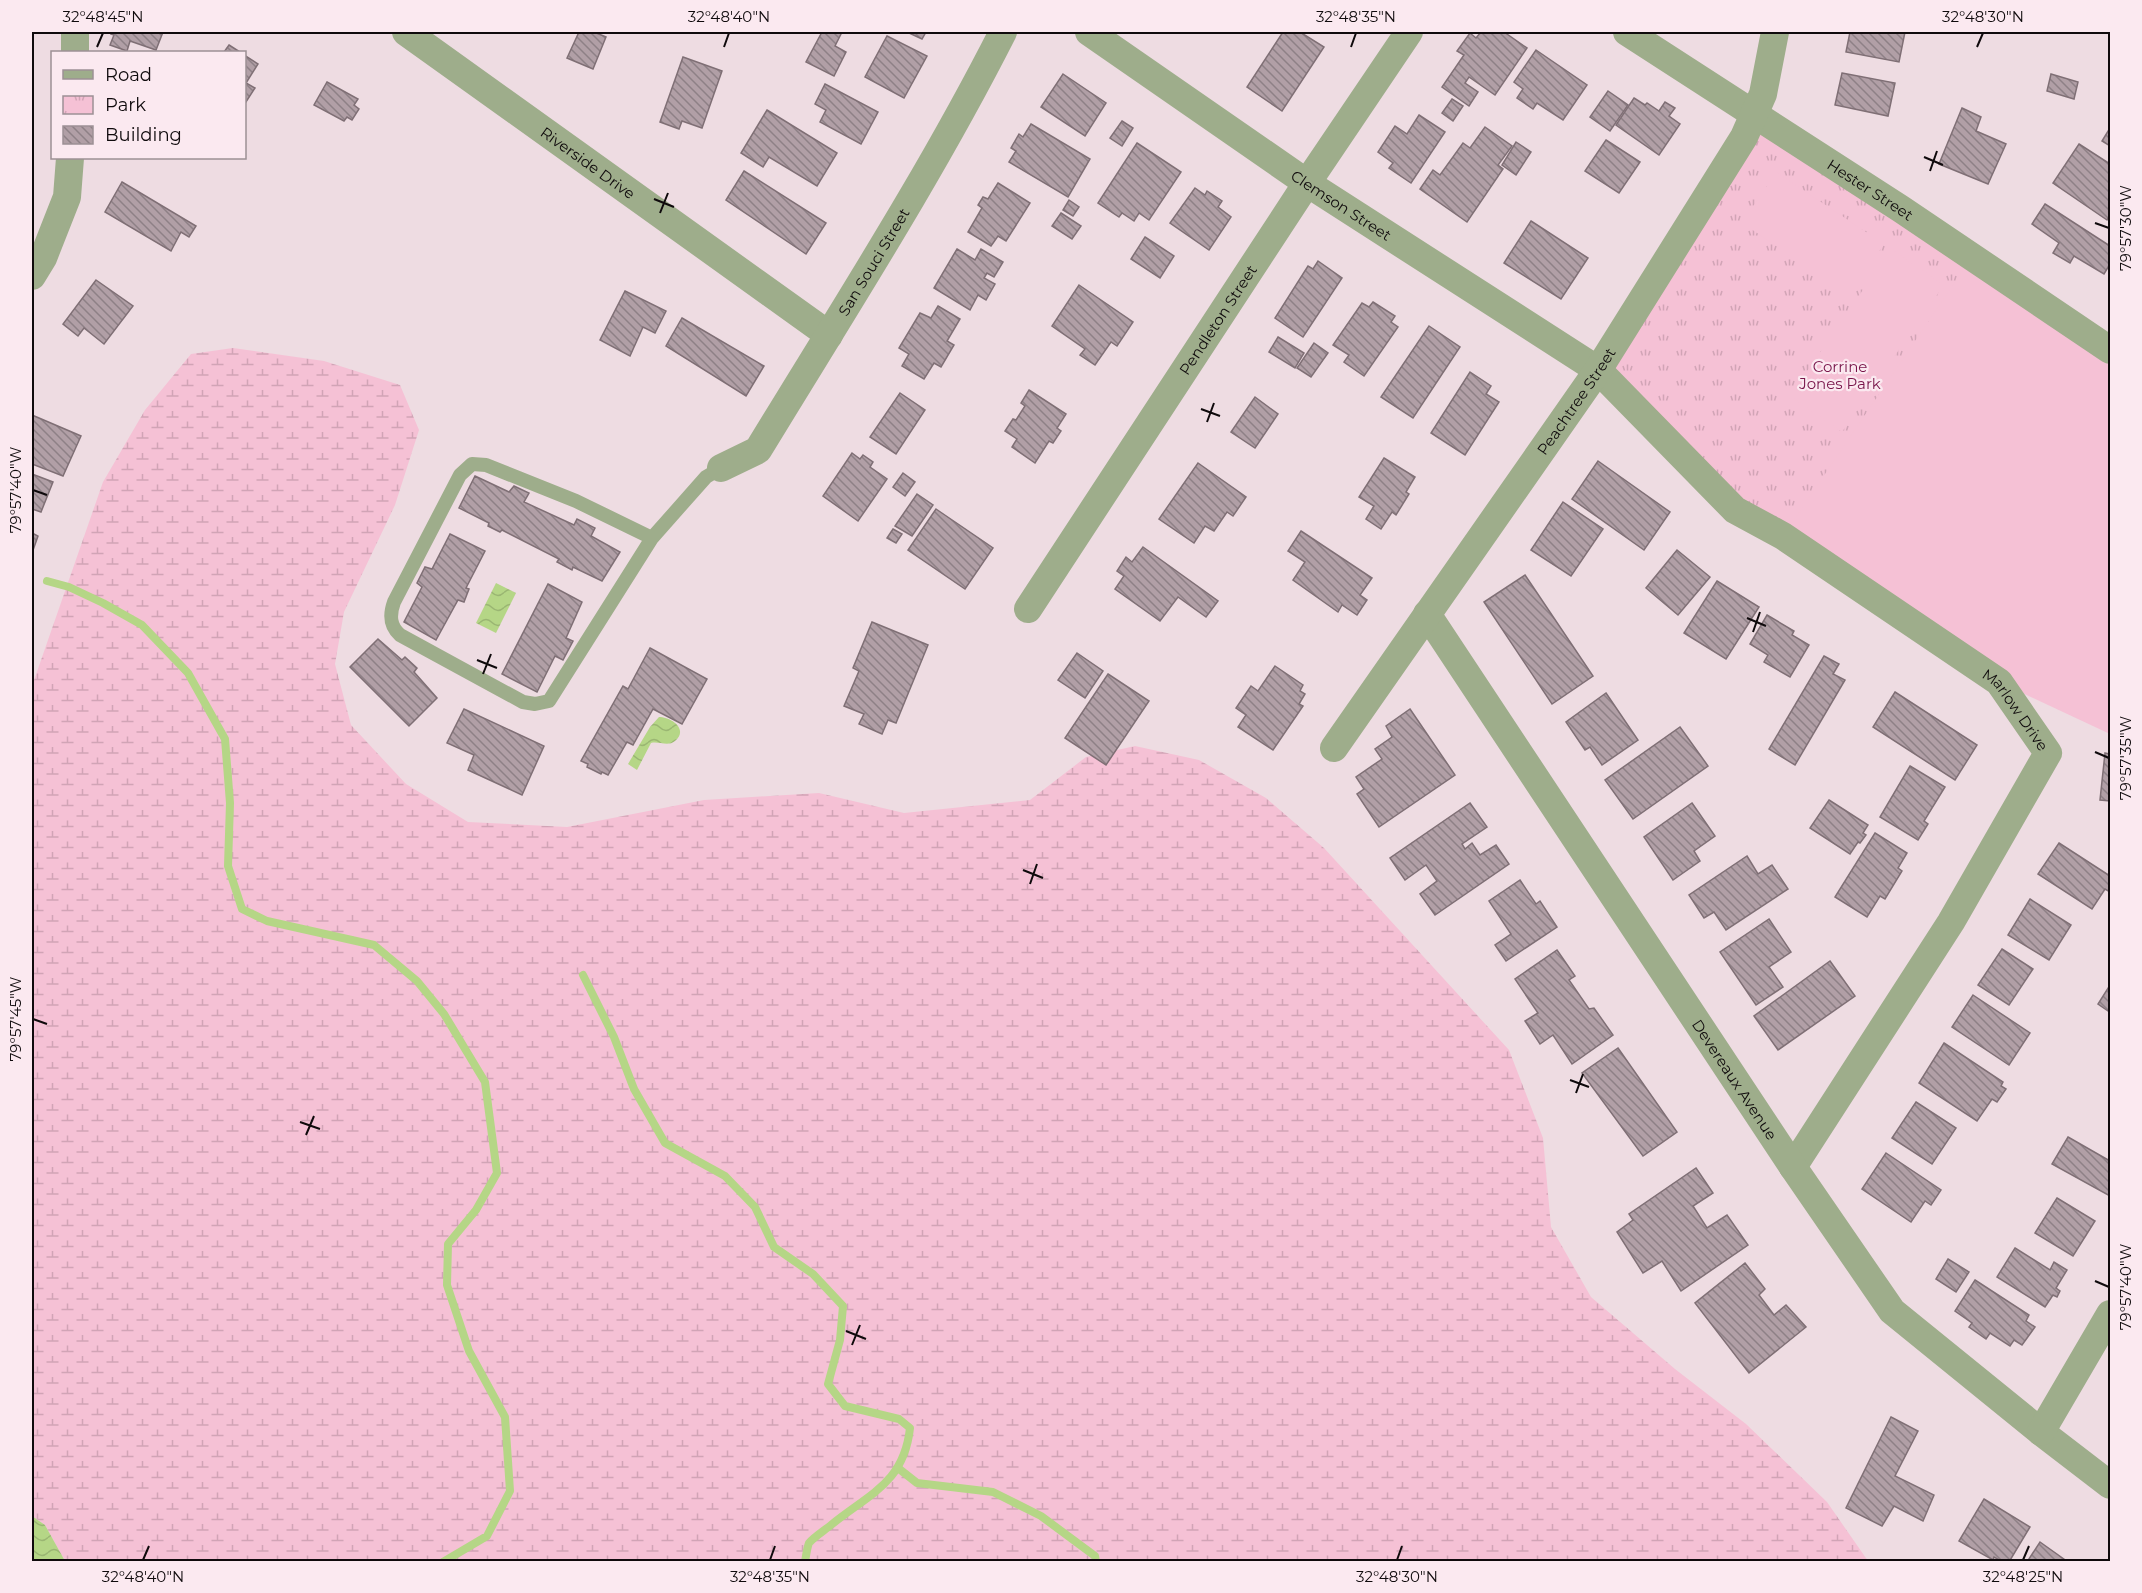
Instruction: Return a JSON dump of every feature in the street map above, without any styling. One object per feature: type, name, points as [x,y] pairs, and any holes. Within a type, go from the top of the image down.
[{"type":"street","points":[[75,32],[75,51]]},
{"type":"street","name":"Riverside Drive","points":[[406,32],[829,335]]},
{"type":"street","name":"San Souci Street","points":[[721,468],[758,450],[906,207],[973,90],[1003,32]]},
{"type":"street","name":"Clemson Street","points":[[1089,32],[1307,183],[1598,370]]},
{"type":"street","name":"Pendleton Street","points":[[1028,609],[1307,183],[1409,32]]},
{"type":"street","name":"Hester Street","points":[[1627,32],[1900,209],[2110,350]]},
{"type":"street","name":"Peachtree Street","points":[[1334,748],[1598,370],[1744,137],[1763,94],[1775,32]]},
{"type":"street","points":[[32,276],[43,258],[67,197],[70,159]]},
{"type":"street","name":"Marlow Drive","points":[[1598,370],[1735,510],[1783,536],[1999,682],[2048,753],[1951,922],[1793,1167]]},
{"type":"street","name":"Devereaux Avenue","points":[[1428,614],[1793,1167],[1892,1311],[2110,1485]]},
{"type":"street","points":[[2041,1432],[2110,1314]]},
{"type":"lane","points":[[652,538],[576,501],[486,465],[472,464],[460,475],[394,602],[391,614],[392,627],[400,635],[523,702],[534,704],[549,701],[652,538],[706,477],[721,468]]},
{"type":"green space","name":"Corrine Jones Park","points":[[1753,114],[2110,349],[2110,734],[1783,536],[1598,370]]},
{"type":"green space","points":[[1776,172],[1884,244],[1850,295],[1742,223]]},
{"type":"green space","points":[[1891,249],[1944,285],[1842,432],[1790,396]]},
{"type":"green space","points":[[1972,257],[2110,348],[2110,734],[1999,682],[1783,536]]},
{"type":"green space","points":[[233,348],[324,361],[400,385],[419,430],[395,505],[344,612],[335,664],[351,725],[406,784],[468,822],[567,827],[704,800],[819,793],[904,813],[1030,800],[1086,757],[1135,746],[1199,760],[1266,798],[1324,848],[1509,1050],[1543,1138],[1551,1227],[1591,1297],[1675,1369],[1746,1424],[1827,1502],[1868,1561],[65,1561],[45,1525],[32,1516],[32,686],[103,482],[145,410],[191,354]]},
{"type":"water","points":[[496,583],[516,593],[496,633],[476,623]]},
{"type":"water","points":[[659,717],[677,724],[679,737],[669,744],[651,743],[637,770],[628,764],[650,727]]},
{"type":"water","points":[[32,1516],[45,1525],[65,1561],[32,1561]]},
{"type":"building","points":[[112,32],[163,32],[156,50],[130,41],[127,51],[110,45],[114,35],[111,34]]},
{"type":"building","points":[[579,32],[594,32],[606,37],[593,69],[567,58]]},
{"type":"building","points":[[822,32],[842,32],[835,46],[846,52],[834,76],[806,62]]},
{"type":"building","points":[[907,32],[926,32],[922,39]]},
{"type":"building","points":[[1283,32],[1300,32],[1324,47],[1282,111],[1247,87]]},
{"type":"building","points":[[1481,32],[1504,32],[1527,48],[1495,95],[1469,77],[1465,83],[1478,92],[1469,106],[1442,87],[1464,55],[1457,51],[1470,33],[1476,38]]},
{"type":"building","points":[[1850,32],[1905,32],[1899,62],[1846,52]]},
{"type":"building","points":[[887,36],[927,56],[904,98],[865,77]]},
{"type":"building","points":[[229,45],[238,51],[225,51]]},
{"type":"building","points":[[1536,50],[1587,85],[1563,120],[1537,103],[1533,109],[1517,98],[1523,89],[1514,82]]},
{"type":"building","points":[[246,56],[258,64],[246,83]]},
{"type":"building","points":[[683,57],[722,71],[702,128],[682,121],[679,129],[660,122]]},
{"type":"building","points":[[1842,73],[1895,83],[1888,116],[1835,105]]},
{"type":"building","points":[[1063,74],[1106,103],[1085,136],[1041,107]]},
{"type":"building","points":[[2051,74],[2078,82],[2074,99],[2047,91]]},
{"type":"building","points":[[327,82],[358,99],[354,105],[359,109],[352,120],[347,117],[344,121],[314,105]]},
{"type":"building","points":[[246,83],[255,88],[246,102]]},
{"type":"building","points":[[825,84],[878,112],[861,144],[820,122],[826,110],[815,104]]},
{"type":"building","points":[[1608,91],[1628,105],[1610,131],[1590,117]]},
{"type":"building","points":[[1634,98],[1659,111],[1665,102],[1675,108],[1669,116],[1680,124],[1659,155],[1616,125]]},
{"type":"building","points":[[1452,99],[1463,106],[1453,121],[1442,113]]},
{"type":"building","points":[[1962,108],[1981,117],[1976,131],[2006,144],[1988,184],[1939,164]]},
{"type":"building","points":[[767,110],[837,153],[817,186],[769,157],[763,167],[741,153]]},
{"type":"building","points":[[1419,115],[1445,132],[1411,183],[1389,168],[1393,163],[1378,152],[1395,126],[1407,134]]},
{"type":"building","points":[[1122,121],[1133,128],[1122,146],[1110,138]]},
{"type":"building","points":[[1031,124],[1090,159],[1068,197],[1009,162],[1016,151],[1011,148],[1019,134],[1023,137]]},
{"type":"building","points":[[1485,127],[1512,146],[1498,165],[1503,169],[1467,222],[1420,189],[1433,170],[1440,175],[1463,143],[1470,148]]},
{"type":"building","points":[[2110,128],[2110,146],[2102,141]]},
{"type":"building","points":[[1606,140],[1640,162],[1619,193],[1585,171]]},
{"type":"building","points":[[1516,142],[1531,152],[1516,175],[1502,165]]},
{"type":"building","points":[[1137,143],[1181,172],[1149,220],[1139,213],[1134,221],[1122,213],[1119,217],[1098,203]]},
{"type":"building","points":[[2079,144],[2110,164],[2110,214],[2107,220],[2053,183]]},
{"type":"building","points":[[744,171],[826,223],[806,254],[726,200]]},
{"type":"building","points":[[122,182],[196,226],[189,237],[181,232],[171,251],[105,212]]},
{"type":"building","points":[[998,183],[1030,203],[1006,241],[998,236],[991,246],[968,232],[982,208],[978,205],[983,197],[988,199]]},
{"type":"building","points":[[1195,188],[1205,195],[1207,191],[1222,201],[1218,207],[1231,217],[1209,250],[1170,223]]},
{"type":"building","points":[[1069,200],[1079,207],[1073,216],[1063,210]]},
{"type":"building","points":[[2045,204],[2110,246],[2110,264],[2104,274],[2074,256],[2070,263],[2053,253],[2059,243],[2032,224]]},
{"type":"building","points":[[1061,213],[1081,226],[1072,239],[1052,226]]},
{"type":"building","points":[[1531,221],[1588,258],[1561,299],[1504,263]]},
{"type":"building","points":[[1145,237],[1174,256],[1160,278],[1131,259]]},
{"type":"building","points":[[957,249],[975,260],[981,249],[1003,262],[994,277],[987,273],[984,278],[995,284],[986,300],[978,295],[970,310],[934,288]]},
{"type":"building","points":[[1318,261],[1342,278],[1303,337],[1275,318],[1308,266],[1313,269]]},
{"type":"building","points":[[96,280],[133,306],[104,344],[84,328],[78,336],[63,324]]},
{"type":"building","points":[[1079,285],[1133,322],[1117,346],[1111,342],[1095,365],[1080,355],[1085,349],[1052,326]]},
{"type":"building","points":[[625,291],[666,311],[655,333],[643,327],[630,356],[600,340]]},
{"type":"building","points":[[1373,302],[1395,316],[1391,322],[1398,327],[1364,376],[1344,362],[1349,355],[1333,345],[1362,303],[1369,307]]},
{"type":"building","points":[[938,306],[960,319],[947,341],[954,345],[941,367],[934,363],[924,379],[902,366],[909,354],[899,348],[920,313],[931,318]]},
{"type":"building","points":[[682,318],[764,366],[746,396],[666,346]]},
{"type":"building","points":[[1429,326],[1460,347],[1413,418],[1381,397]]},
{"type":"building","points":[[1278,337],[1304,353],[1295,368],[1269,352]]},
{"type":"building","points":[[1314,343],[1328,353],[1311,377],[1297,368]]},
{"type":"building","points":[[1470,372],[1491,386],[1486,394],[1499,402],[1465,455],[1431,433]]},
{"type":"building","points":[[1029,390],[1066,414],[1057,428],[1061,431],[1053,443],[1049,441],[1035,463],[1012,447],[1017,439],[1005,431],[1025,406],[1021,403]]},
{"type":"building","points":[[900,393],[925,410],[896,454],[870,437]]},
{"type":"building","points":[[1255,397],[1278,414],[1255,448],[1231,432]]},
{"type":"building","points":[[32,415],[81,436],[63,476],[32,464]]},
{"type":"building","points":[[852,453],[860,459],[863,455],[873,462],[870,467],[887,479],[858,521],[823,496]]},
{"type":"building","points":[[1384,458],[1415,477],[1406,492],[1409,494],[1396,515],[1392,512],[1381,529],[1366,519],[1374,506],[1359,497]]},
{"type":"building","points":[[1598,461],[1670,512],[1644,550],[1572,499]]},
{"type":"building","points":[[1198,463],[1246,497],[1233,516],[1227,512],[1214,531],[1205,526],[1194,543],[1159,519]]},
{"type":"building","points":[[903,473],[915,482],[905,496],[893,487]]},
{"type":"building","points":[[32,474],[53,482],[41,512],[32,509]]},
{"type":"building","points":[[475,476],[509,492],[514,486],[529,493],[524,502],[574,525],[577,519],[595,528],[591,536],[620,552],[602,581],[573,567],[572,570],[557,562],[559,559],[502,530],[500,532],[488,526],[489,523],[459,508]]},
{"type":"building","points":[[917,494],[933,505],[912,536],[895,526]]},
{"type":"building","points":[[1563,502],[1603,529],[1571,576],[1531,550]]},
{"type":"building","points":[[936,509],[993,548],[965,589],[908,550]]},
{"type":"building","points":[[893,529],[902,534],[896,543],[887,538]]},
{"type":"building","points":[[1301,531],[1372,578],[1360,595],[1367,600],[1357,615],[1342,605],[1338,612],[1293,580],[1305,562],[1288,551]]},
{"type":"building","points":[[32,533],[38,536],[32,553]]},
{"type":"building","points":[[450,534],[485,551],[466,588],[469,589],[464,602],[458,600],[436,640],[404,622],[422,587],[417,583],[425,567],[432,569]]},
{"type":"building","points":[[1143,547],[1218,601],[1206,617],[1178,597],[1160,621],[1115,589],[1124,576],[1117,571],[1126,557],[1132,562]]},
{"type":"building","points":[[1677,550],[1710,577],[1678,615],[1646,588]]},
{"type":"building","points":[[1525,575],[1593,676],[1552,704],[1484,602]]},
{"type":"building","points":[[1717,581],[1759,607],[1726,659],[1684,633]]},
{"type":"building","points":[[548,584],[582,602],[566,638],[573,641],[563,660],[555,656],[537,692],[502,674]]},
{"type":"building","points":[[1767,615],[1794,631],[1792,635],[1809,645],[1790,677],[1764,662],[1768,655],[1750,644]]},
{"type":"building","points":[[872,622],[928,645],[896,723],[888,720],[882,734],[859,724],[864,714],[844,706],[859,671],[853,668]]},
{"type":"building","points":[[378,639],[402,660],[405,657],[417,668],[414,672],[437,698],[409,726],[350,667]]},
{"type":"building","points":[[650,648],[707,679],[682,724],[653,709],[633,745],[627,742],[608,775],[602,772],[601,774],[581,761],[623,686],[628,689]]},
{"type":"building","points":[[1077,653],[1103,671],[1085,698],[1058,680]]},
{"type":"building","points":[[1824,656],[1839,664],[1833,674],[1845,680],[1795,765],[1769,749]]},
{"type":"building","points":[[1275,666],[1303,685],[1300,691],[1305,694],[1299,704],[1303,706],[1273,750],[1238,727],[1246,715],[1236,708],[1251,686],[1258,691]]},
{"type":"building","points":[[1108,674],[1149,701],[1106,765],[1065,738]]},
{"type":"building","points":[[1895,692],[1977,745],[1955,780],[1873,727]]},
{"type":"building","points":[[1606,693],[1638,740],[1602,765],[1590,747],[1585,750],[1566,722]]},
{"type":"building","points":[[464,709],[544,746],[522,795],[468,770],[474,755],[447,743]]},
{"type":"building","points":[[1410,709],[1455,775],[1379,827],[1357,794],[1364,789],[1356,777],[1382,759],[1375,749],[1392,737],[1386,726]]},
{"type":"building","points":[[1680,727],[1708,766],[1633,819],[1605,780]]},
{"type":"building","points":[[2105,753],[2110,754],[2110,801],[2100,800]]},
{"type":"building","points":[[1910,766],[1945,787],[1924,821],[1928,824],[1918,840],[1880,817]]},
{"type":"building","points":[[1829,800],[1868,825],[1863,833],[1866,835],[1850,854],[1810,828]]},
{"type":"building","points":[[1470,803],[1487,827],[1462,844],[1465,849],[1472,843],[1480,855],[1496,845],[1509,864],[1435,915],[1420,894],[1437,881],[1426,865],[1405,880],[1390,858]]},
{"type":"building","points":[[1692,803],[1715,836],[1694,851],[1700,861],[1673,880],[1644,837]]},
{"type":"building","points":[[1875,833],[1907,853],[1898,868],[1902,871],[1885,899],[1880,896],[1867,917],[1835,897]]},
{"type":"building","points":[[2059,843],[2110,876],[2110,892],[2105,889],[2092,909],[2038,874]]},
{"type":"building","points":[[1747,856],[1758,874],[1772,865],[1788,889],[1726,930],[1714,912],[1704,918],[1689,895]]},
{"type":"building","points":[[1520,880],[1536,904],[1540,901],[1557,927],[1506,961],[1495,945],[1511,934],[1489,901]]},
{"type":"building","points":[[2030,899],[2071,925],[2049,960],[2008,935]]},
{"type":"building","points":[[1769,919],[1791,952],[1769,967],[1783,987],[1756,1005],[1720,952]]},
{"type":"building","points":[[2002,949],[2033,969],[2009,1005],[1978,985]]},
{"type":"building","points":[[1557,950],[1575,976],[1569,980],[1589,1009],[1594,1008],[1613,1035],[1572,1064],[1553,1035],[1540,1044],[1525,1021],[1538,1013],[1515,979]]},
{"type":"building","points":[[1830,961],[1855,996],[1778,1050],[1754,1016]]},
{"type":"building","points":[[2110,985],[2110,1007],[2108,1011],[2098,1004]]},
{"type":"building","points":[[1973,995],[2030,1033],[2009,1065],[1952,1027]]},
{"type":"building","points":[[1944,1043],[2003,1082],[2001,1086],[2006,1089],[1997,1102],[1992,1099],[1977,1121],[1919,1083]]},
{"type":"building","points":[[1618,1048],[1677,1132],[1643,1156],[1582,1073]]},
{"type":"building","points":[[1916,1102],[1956,1128],[1932,1164],[1892,1138]]},
{"type":"building","points":[[2068,1137],[2110,1161],[2110,1196],[2052,1164]]},
{"type":"building","points":[[1886,1153],[1941,1190],[1931,1205],[1925,1201],[1911,1222],[1862,1189]]},
{"type":"building","points":[[1696,1168],[1713,1193],[1693,1206],[1707,1228],[1727,1215],[1748,1245],[1681,1291],[1662,1261],[1643,1273],[1617,1232],[1633,1220],[1629,1214]]},
{"type":"building","points":[[2057,1198],[2095,1221],[2073,1256],[2035,1233]]},
{"type":"building","points":[[2015,1248],[2050,1270],[2054,1262],[2067,1270],[2056,1288],[2060,1291],[2057,1297],[2053,1295],[2045,1307],[1997,1277]]},
{"type":"building","points":[[1948,1259],[1969,1272],[1956,1292],[1936,1279]]},
{"type":"building","points":[[1745,1263],[1765,1289],[1759,1295],[1774,1315],[1786,1305],[1806,1327],[1749,1373],[1695,1303]]},
{"type":"building","points":[[1975,1280],[2029,1315],[2026,1321],[2035,1327],[2022,1345],[2014,1340],[2010,1346],[1990,1333],[1986,1339],[1969,1327],[1972,1323],[1955,1311]]},
{"type":"building","points":[[1891,1417],[1918,1431],[1895,1476],[1934,1495],[1923,1521],[1894,1506],[1882,1526],[1846,1508]]},
{"type":"building","points":[[1984,1499],[2030,1527],[2009,1562],[2003,1562],[1994,1557],[1993,1560],[1959,1541]]},
{"type":"building","points":[[2040,1542],[2068,1562],[2027,1562]]},
{"type":"waterway","points":[[47,581],[69,587],[142,625],[188,673],[225,739],[230,803],[228,866],[242,909],[267,921],[374,945],[417,981],[444,1014],[485,1082],[497,1173],[476,1210],[448,1244],[447,1285],[469,1351],[505,1417],[510,1491],[487,1536],[443,1562]]},
{"type":"waterway","points":[[583,975],[614,1037],[634,1089],[665,1143],[725,1176],[755,1207],[774,1247],[813,1274],[843,1306],[840,1340],[828,1384],[845,1406],[899,1419],[910,1428],[906,1447],[892,1475],[871,1495],[811,1541],[805,1562]]},
{"type":"waterway","points":[[898,1468],[917,1483],[993,1492],[1041,1516],[1095,1556],[1096,1562]]}]
